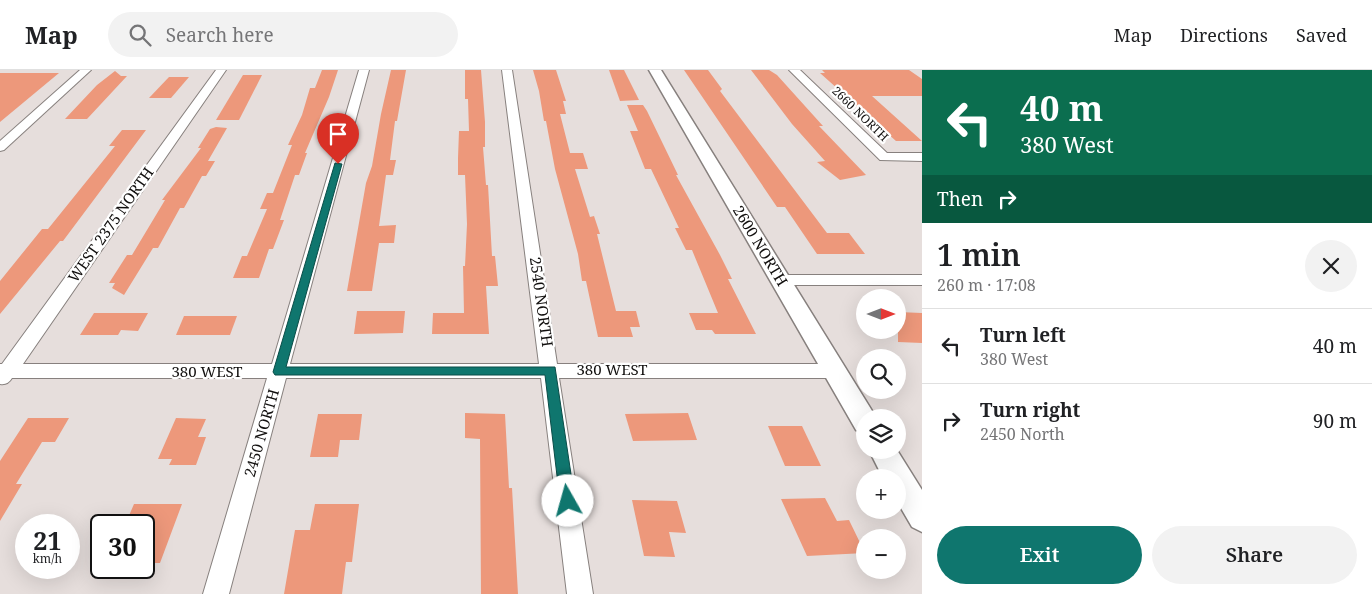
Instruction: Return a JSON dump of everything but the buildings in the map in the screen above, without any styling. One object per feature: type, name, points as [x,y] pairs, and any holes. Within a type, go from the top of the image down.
[{"type":"street","points":[[0,147],[86,70]]},
{"type":"street","name":"WEST 2375 NORTH","points":[[2,374],[221,70]]},
{"type":"street","name":"2450 NORTH","points":[[216,594],[364,70]]},
{"type":"street","name":"2540 NORTH","points":[[507,70],[580,594]]},
{"type":"street","name":"2600 NORTH","points":[[655,70],[857,409]]},
{"type":"street","name":"2660 NORTH","points":[[794,70],[884,157],[922,157]]},
{"type":"street","points":[[780,280],[922,280]]},
{"type":"street","name":"380 WEST","points":[[2,374],[550,370],[834,371]]},
{"type":"street","points":[[887,459],[922,517]]},
{"type":"route","points":[[338,164],[279,372],[550,370],[568,501]]}]
